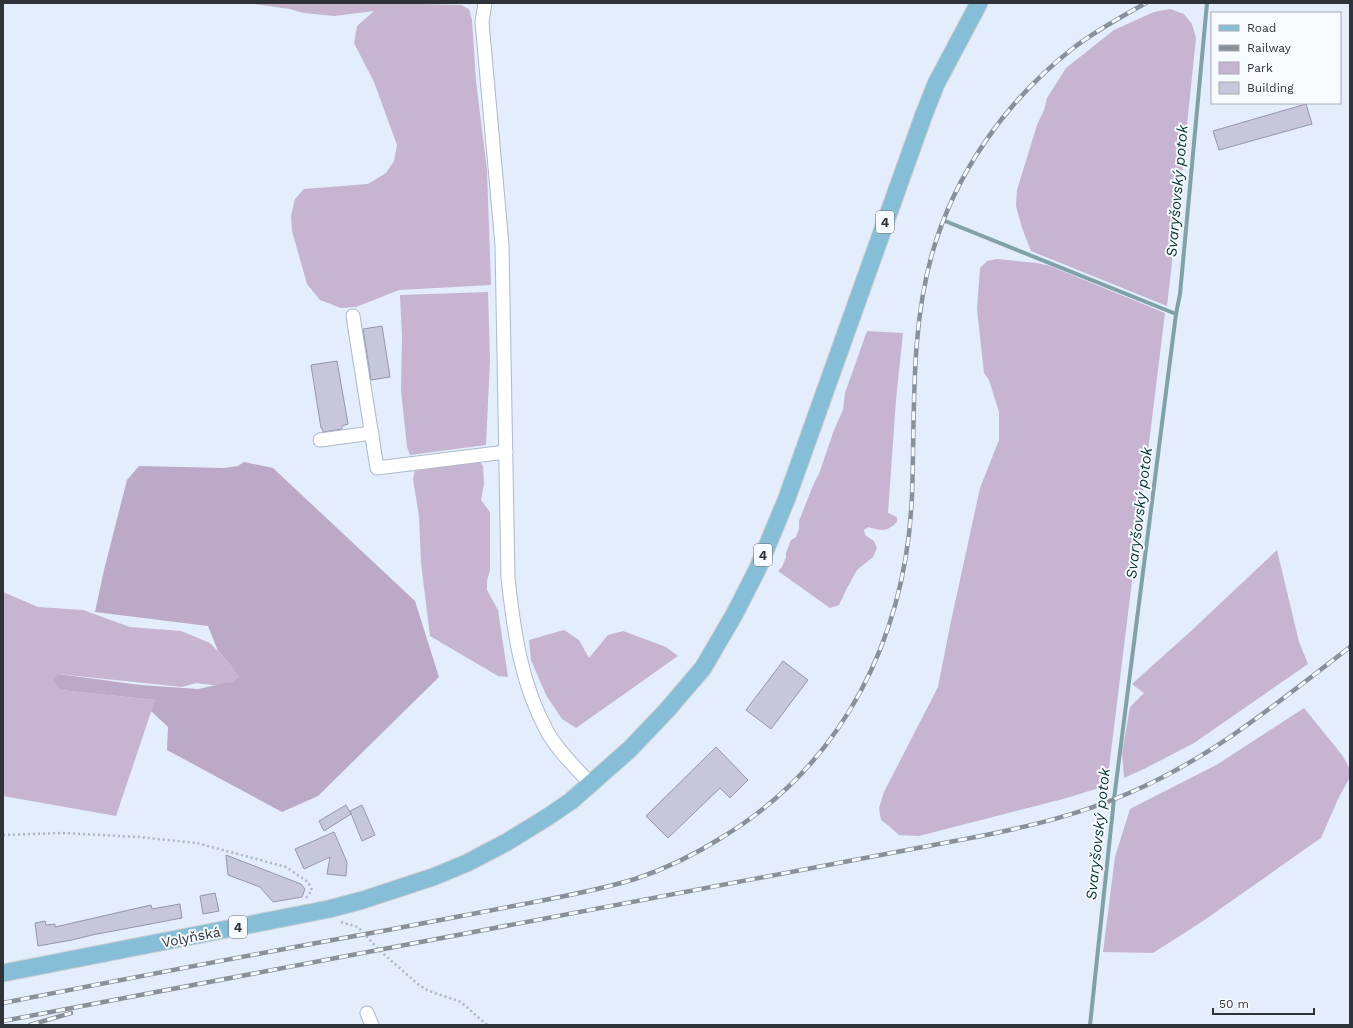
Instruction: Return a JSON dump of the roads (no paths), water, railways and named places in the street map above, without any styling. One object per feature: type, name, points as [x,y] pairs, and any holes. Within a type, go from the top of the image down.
[{"type":"main road","name":"4","points":[[591,784],[630,749],[668,709],[703,668],[734,615],[758,568],[787,498],[923,117],[936,84],[979,3]]},
{"type":"main road","name":"Volyňská","points":[[3,973],[330,909],[363,900],[433,877],[467,863],[507,842],[546,818],[571,801],[591,784]]},
{"type":"street","points":[[485,3],[482,22],[502,245],[508,578],[513,624],[519,656],[528,689],[548,734],[566,758],[591,784]]},
{"type":"street","points":[[353,316],[377,468],[506,452]]},
{"type":"street","points":[[320,440],[372,433]]},
{"type":"street","points":[[366,1013],[372,1025]]},
{"type":"waterway","name":"Svaryšovský potok","points":[[1090,1025],[1114,799],[1176,314],[1180,294],[1207,3]]},
{"type":"waterway","points":[[945,221],[1176,314]]},
{"type":"railway","points":[[3,1003],[608,887],[646,875],[690,856],[721,838],[764,808],[802,773],[834,734],[860,692],[881,646],[897,598],[907,548],[912,496],[915,374],[920,313],[932,254],[954,195],[969,167],[1005,115],[1048,69],[1081,42],[1108,24],[1146,3]]},
{"type":"railway","points":[[3,1021],[981,836],[1056,819],[1129,793],[1188,763],[1244,728],[1350,647]]},
{"type":"railway","points":[[30,1025],[71,1013]]}]
